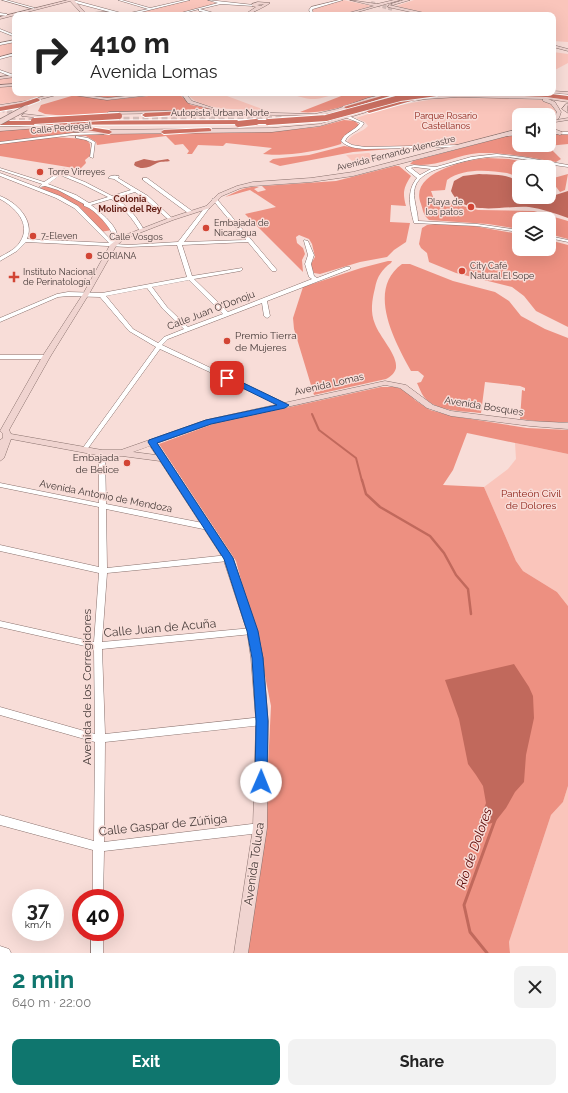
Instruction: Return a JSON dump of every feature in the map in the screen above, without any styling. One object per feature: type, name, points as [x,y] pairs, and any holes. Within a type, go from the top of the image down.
[{"type":"highway","points":[[556,95],[568,97]]},
{"type":"highway","points":[[358,107],[396,96]]},
{"type":"highway","points":[[358,107],[400,96]]},
{"type":"highway","name":"Autopista Urbana Norte","points":[[32,124],[299,120],[336,114],[384,100],[406,96]]},
{"type":"highway","name":"Autopista Urbana Norte","points":[[0,124],[291,122],[326,118],[400,98],[415,96]]},
{"type":"highway","points":[[347,107],[358,107],[418,96]]},
{"type":"highway","points":[[369,111],[388,104],[424,96]]},
{"type":"highway","points":[[546,96],[568,97]]},
{"type":"highway","points":[[0,108],[37,102]]},
{"type":"highway","points":[[32,124],[88,118],[206,112]]},
{"type":"highway","points":[[88,118],[98,116]]},
{"type":"highway","points":[[59,118],[118,116]]},
{"type":"highway","points":[[0,124],[48,118]]},
{"type":"highway","points":[[164,132],[215,129],[234,124],[256,122]]},
{"type":"highway","points":[[0,124],[32,124],[109,132]]},
{"type":"street","points":[[3,0],[36,8]]},
{"type":"street","points":[[11,0],[36,8]]},
{"type":"street","points":[[19,12],[67,0]]},
{"type":"street","points":[[20,12],[72,0],[114,12]]},
{"type":"street","points":[[72,0],[82,12]]},
{"type":"street","points":[[119,0],[151,9]]},
{"type":"street","points":[[165,0],[176,3]]},
{"type":"street","points":[[138,12],[189,0]]},
{"type":"street","points":[[209,0],[221,3]]},
{"type":"street","points":[[312,12],[310,10],[312,8],[342,0]]},
{"type":"street","points":[[352,0],[415,12]]},
{"type":"street","points":[[356,0],[374,5]]},
{"type":"street","points":[[364,0],[383,10],[392,12]]},
{"type":"street","points":[[353,12],[384,2],[398,0]]},
{"type":"street","points":[[388,6],[408,0]]},
{"type":"street","points":[[186,12],[221,3],[253,2],[259,6]]},
{"type":"street","points":[[250,12],[269,2]]},
{"type":"street","points":[[361,12],[374,5]]},
{"type":"street","points":[[254,12],[259,6]]},
{"type":"street","points":[[198,9],[209,12]]},
{"type":"street","points":[[406,12],[395,9],[410,12]]},
{"type":"street","points":[[7,15],[12,14]]},
{"type":"street","points":[[0,16],[12,14]]},
{"type":"street","points":[[7,15],[12,16]]},
{"type":"street","points":[[0,30],[12,35]]},
{"type":"street","points":[[0,44],[12,42]]},
{"type":"street","points":[[556,47],[568,49]]},
{"type":"street","points":[[0,58],[12,56]]},
{"type":"street","points":[[0,71],[12,75]]},
{"type":"street","points":[[0,78],[12,76]]},
{"type":"street","points":[[0,86],[12,85]]},
{"type":"street","points":[[556,93],[568,97],[564,108],[568,112]]},
{"type":"street","points":[[0,124],[37,102],[54,96]]},
{"type":"street","points":[[37,102],[66,96]]},
{"type":"street","points":[[88,96],[107,99],[135,96]]},
{"type":"street","points":[[185,96],[194,103],[234,112]]},
{"type":"street","points":[[319,114],[383,96]]},
{"type":"street","points":[[0,124],[109,132],[261,130],[298,128],[328,123],[408,101],[436,96]]},
{"type":"street","points":[[529,96],[548,101],[556,107],[559,112],[556,117]]},
{"type":"street","points":[[24,116],[59,118],[115,113],[234,112],[319,114],[332,117],[332,121],[328,123]]},
{"type":"street","points":[[348,117],[360,121],[362,125],[343,138],[343,141],[351,146],[365,148],[464,146]]},
{"type":"street","points":[[556,121],[568,119]]},
{"type":"street","points":[[556,127],[568,124]]},
{"type":"street","points":[[215,129],[261,130]]},
{"type":"street","points":[[556,131],[560,133]]},
{"type":"street","name":"Calle Pedregal","points":[[0,143],[57,136],[124,132]]},
{"type":"street","name":"Avenida Fernando Alencastre","points":[[179,245],[214,200],[233,189],[247,185],[337,177],[512,133]]},
{"type":"street","points":[[556,133],[568,133]]},
{"type":"street","points":[[57,136],[84,138],[90,140],[94,144],[92,157]]},
{"type":"street","points":[[512,230],[477,225],[416,222],[412,193],[414,184],[420,178],[436,168],[469,158],[492,155],[514,156],[568,166]]},
{"type":"street","points":[[420,178],[408,168],[414,166],[436,168]]},
{"type":"street","points":[[0,169],[45,185],[88,204],[100,214],[113,230],[115,236],[113,245],[86,294],[46,357],[4,436],[0,458]]},
{"type":"street","points":[[39,188],[64,170]]},
{"type":"street","points":[[0,174],[39,188],[76,207],[113,245]]},
{"type":"street","points":[[60,174],[86,183],[111,197],[134,216],[142,230]]},
{"type":"street","points":[[115,178],[146,197],[171,219]]},
{"type":"street","points":[[145,179],[190,212]]},
{"type":"street","points":[[76,207],[136,190]]},
{"type":"street","points":[[158,194],[163,193]]},
{"type":"street","points":[[146,197],[152,196]]},
{"type":"street","points":[[0,197],[19,212],[26,222],[27,230],[24,240],[16,249],[0,259]]},
{"type":"street","points":[[214,200],[274,270]]},
{"type":"street","points":[[113,245],[122,238],[190,212],[208,207]]},
{"type":"street","points":[[556,238],[568,241]]},
{"type":"street","name":"Calle Vosgos","points":[[24,240],[128,246],[248,241]]},
{"type":"street","points":[[306,241],[311,255],[308,264],[310,272],[312,277],[317,280]]},
{"type":"street","points":[[179,245],[190,278],[227,314]]},
{"type":"street","name":"Calle Juan O'Donoju","points":[[84,450],[166,338],[348,268]]},
{"type":"street","points":[[0,320],[57,296],[75,293],[102,295],[240,269]]},
{"type":"street","points":[[148,286],[165,308],[188,330]]},
{"type":"street","points":[[102,295],[131,330],[159,346],[285,405]]},
{"type":"street","points":[[264,300],[267,316]]},
{"type":"street","points":[[0,357],[46,357]]},
{"type":"street","name":"Avenida Lomas","points":[[122,453],[209,422],[385,383],[395,383],[405,386]]},
{"type":"street","name":"Avenida Bosques","points":[[405,386],[423,402],[440,410],[536,425],[568,426]]},
{"type":"street","points":[[4,436],[102,453],[122,453],[163,459]]},
{"type":"street","name":"Avenida Toluca","points":[[152,442],[228,558],[252,631],[257,658],[262,721],[260,828],[241,953]]},
{"type":"street","name":"Avenida de los Corregidores","points":[[98,889],[100,739],[98,646],[103,571],[102,453]]},
{"type":"street","name":"Avenida Antonio de Mendoza","points":[[0,485],[208,527]]},
{"type":"street","points":[[0,548],[103,571],[228,558]]},
{"type":"street","name":"Calle Juan de Acuña","points":[[0,624],[98,646],[252,631]]},
{"type":"street","points":[[0,711],[100,739],[262,721]]},
{"type":"street","name":"Calle Gaspar de Zúñiga","points":[[0,820],[99,847],[260,828]]},
{"type":"street","points":[[97,941],[97,953]]},
{"type":"street","points":[[0,952],[5,953]]},
{"type":"green space","points":[[191,0],[207,0],[218,4],[185,12],[141,12]]},
{"type":"green space","points":[[343,0],[372,6],[350,12],[311,12],[312,8]]},
{"type":"green space","points":[[414,0],[568,0],[568,42],[556,41],[556,12],[421,12],[396,6]]},
{"type":"green space","points":[[12,43],[12,55],[0,58],[0,45]]},
{"type":"green space","points":[[556,52],[568,54],[568,63],[556,69]]},
{"type":"green space","points":[[12,77],[12,96],[44,96],[31,100],[0,104],[0,79]]},
{"type":"green space","points":[[190,96],[227,96],[265,110],[223,108],[201,104]]},
{"type":"green space","points":[[297,96],[329,96],[318,99]]},
{"type":"green space","name":"Parque Rosario Castellanos","points":[[468,96],[542,100],[554,108],[512,108],[512,130],[461,145],[367,148],[356,146],[347,142],[351,137],[368,126],[365,122],[356,118],[384,109],[439,98]]},
{"type":"green space","points":[[369,153],[377,160],[354,163],[346,155]]},
{"type":"green space","name":"Panteón Civil de Dolores","points":[[515,443],[568,454],[568,606],[557,592],[523,571],[516,561],[484,487],[508,469],[516,459]]},
{"type":"green space","points":[[568,786],[568,953],[510,953],[509,942],[551,815],[563,802]]},
{"type":"shaded area","points":[[72,96],[109,100],[148,96],[181,96],[191,105],[214,109],[119,112],[66,116],[45,114],[38,111],[41,105]]},
{"type":"shaded area","points":[[95,96],[129,96],[108,98]]},
{"type":"shaded area","points":[[341,96],[376,96],[333,109],[300,112]]},
{"type":"shaded area","points":[[344,120],[355,121],[359,125],[356,129],[344,136],[341,144],[313,151],[281,155],[263,154],[272,148],[226,143],[223,146],[198,145],[192,154],[187,154],[189,151],[183,144],[175,145],[166,136],[97,145],[96,142],[86,136],[68,135],[277,131],[318,127]]},
{"type":"shaded area","points":[[24,128],[97,132],[0,142],[0,130]]},
{"type":"shaded area","points":[[556,134],[568,135],[568,144],[556,145]]},
{"type":"shaded area","points":[[512,136],[512,152],[554,152],[561,159],[556,162],[556,160],[544,160],[508,154],[479,153],[428,165],[410,164],[413,161]]},
{"type":"shaded area","points":[[53,137],[86,139],[90,144],[91,155],[85,160],[86,163],[80,169],[0,156],[0,144]]},
{"type":"shaded area","points":[[344,146],[364,149],[404,148],[353,152],[280,166],[269,162],[273,159],[309,155]]},
{"type":"shaded area","points":[[487,158],[514,160],[512,160],[512,175],[492,171],[460,173],[447,180],[445,190],[431,191],[435,202],[451,203],[478,210],[537,212],[512,212],[512,228],[488,224],[429,220],[424,214],[419,193],[423,184],[430,176],[441,170],[453,165]]},
{"type":"shaded area","points":[[144,159],[155,161],[168,159],[170,161],[158,162],[146,168],[140,168],[134,165],[135,162]]},
{"type":"shaded area","points":[[399,166],[411,176],[404,190],[406,206],[391,205],[390,222],[410,223],[406,242],[387,257],[360,262],[320,274],[314,273],[310,265],[315,257],[312,244],[309,239],[299,235],[296,237],[297,243],[303,248],[305,254],[302,260],[303,272],[245,214],[276,207],[250,190],[225,197],[237,191],[251,187],[259,187],[254,189],[258,192],[266,190],[262,186],[336,181]]},
{"type":"shaded area","points":[[479,174],[500,175],[512,179],[512,204],[556,204],[556,195],[568,191],[568,218],[556,214],[556,212],[529,207],[486,208],[465,205],[457,199],[451,191],[454,181],[463,176]]},
{"type":"shaded area","points":[[568,174],[565,190],[560,192],[556,187],[556,177]]},
{"type":"shaded area","points":[[46,185],[92,207],[112,230],[100,232],[75,206],[39,189]]},
{"type":"shaded area","points":[[556,217],[568,221],[568,239],[556,236]]},
{"type":"shaded area","points":[[427,225],[474,226],[512,233],[512,256],[556,256],[556,242],[568,245],[568,327],[536,311],[524,296],[512,287],[456,273],[429,262],[427,253],[419,244],[422,228]]},
{"type":"shaded area","points":[[392,261],[380,274],[377,280],[372,310],[373,320],[377,329],[394,357],[396,363],[395,372],[386,379],[314,395],[294,329],[293,318],[303,287],[361,268]]},
{"type":"shaded area","points":[[402,264],[410,264],[453,281],[495,292],[509,301],[521,316],[545,329],[568,338],[568,422],[543,422],[520,419],[522,390],[525,391],[525,388],[520,386],[485,382],[481,413],[451,410],[436,406],[429,402],[424,397],[417,383],[421,382],[424,376],[418,371],[411,371],[398,346],[387,316],[385,302],[386,288],[391,275]]},
{"type":"shaded area","points":[[381,387],[395,387],[408,391],[415,400],[430,410],[452,416],[527,428],[568,430],[568,454],[467,433],[453,470],[443,485],[484,487],[516,561],[523,571],[557,592],[568,606],[568,786],[563,802],[551,815],[509,942],[510,953],[241,953],[265,826],[271,706],[261,656],[236,561],[159,444],[213,424]]},
{"type":"shaded area","points":[[514,664],[533,696],[534,718],[526,755],[524,782],[515,792],[506,808],[495,822],[482,826],[479,822],[486,803],[483,786],[468,764],[459,719],[445,680]]},
{"type":"waterway","name":"Río de Dolores","points":[[312,414],[319,430],[356,458],[362,481]]},
{"type":"waterway","name":"Río de Dolores","points":[[362,480],[366,494],[380,507],[430,536],[444,553],[456,575],[468,589],[471,614]]},
{"type":"waterway","name":"Río de Dolores","points":[[487,953],[470,932],[464,905],[495,820]]},
{"type":"tunnel","points":[[371,3],[393,9]]},
{"type":"tunnel","points":[[0,109],[24,115]]},
{"type":"tunnel","points":[[95,120],[283,119]]},
{"type":"tunnel","points":[[0,121],[47,121]]},
{"type":"place","name":"Torre Virreyes","points":[[40,172]]},
{"type":"place","name":"Playa de los patos","points":[[471,207]]},
{"type":"place","name":"Embajada de Nicaragua","points":[[206,228]]},
{"type":"place","name":"7-Eleven","points":[[33,236]]},
{"type":"place","name":"SORIANA","points":[[89,256]]},
{"type":"place","name":"City Café Natural El Sope","points":[[462,271]]},
{"type":"place","name":"Instituto Nacional de Perinatología","points":[[14,277]]},
{"type":"place","name":"Premio Tierra de Mujeres","points":[[227,341]]},
{"type":"place","name":"Embajada de Belice","points":[[127,463]]},
{"type":"district","name":"Colonia Molino del Rey","points":[[130,204]]},
{"type":"route","points":[[227,378],[285,405],[209,422],[152,442],[228,558],[252,631],[257,658],[262,721],[261,782]]}]
